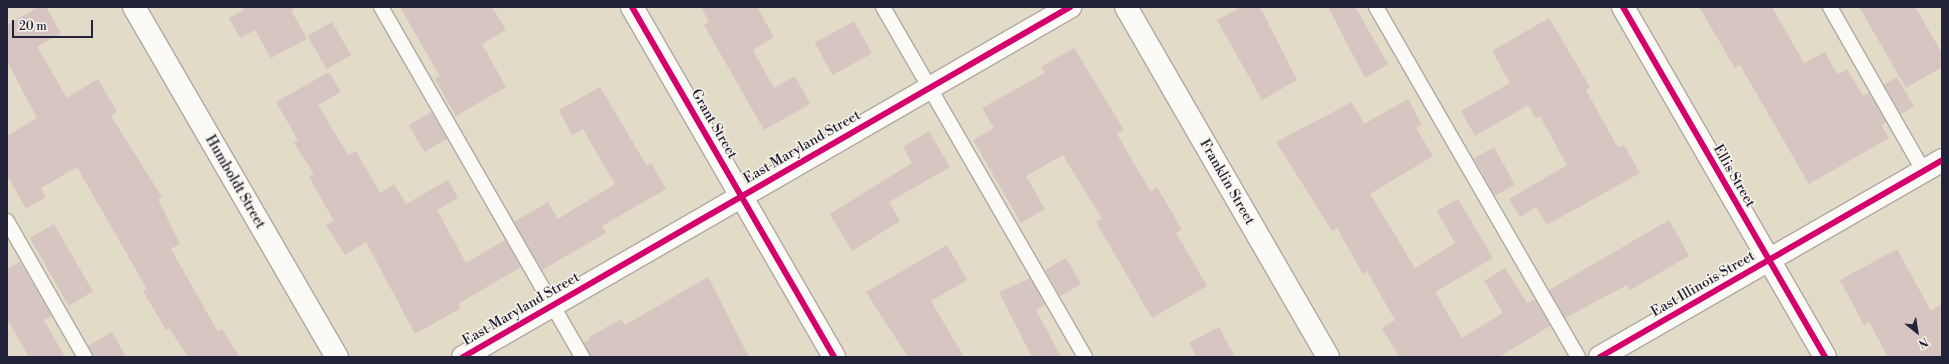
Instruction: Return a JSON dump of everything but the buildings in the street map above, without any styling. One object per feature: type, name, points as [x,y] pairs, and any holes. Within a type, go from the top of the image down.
[{"type":"street","name":"Humboldt Street","points":[[134,7],[337,357]]},
{"type":"street","name":"Grant Street","points":[[632,7],[834,357]]},
{"type":"street","name":"East Maryland Street","points":[[463,357],[1070,7]]},
{"type":"street","name":"Franklin Street","points":[[1126,7],[1328,357]]},
{"type":"street","name":"Ellis Street","points":[[1623,7],[1825,357]]},
{"type":"street","name":"East Illinois Street","points":[[1600,357],[1942,160]]},
{"type":"lane","points":[[381,7],[582,357]]},
{"type":"lane","points":[[883,7],[1085,357]]},
{"type":"lane","points":[[1376,7],[1578,357]]},
{"type":"lane","points":[[1830,7],[1923,170]]},
{"type":"lane","points":[[7,221],[85,357]]},
{"type":"cycle path","points":[[632,7],[834,357]]},
{"type":"cycle path","points":[[463,357],[1070,7]]},
{"type":"cycle path","points":[[1623,7],[1825,357]]},
{"type":"cycle path","points":[[1600,357],[1942,160]]}]
